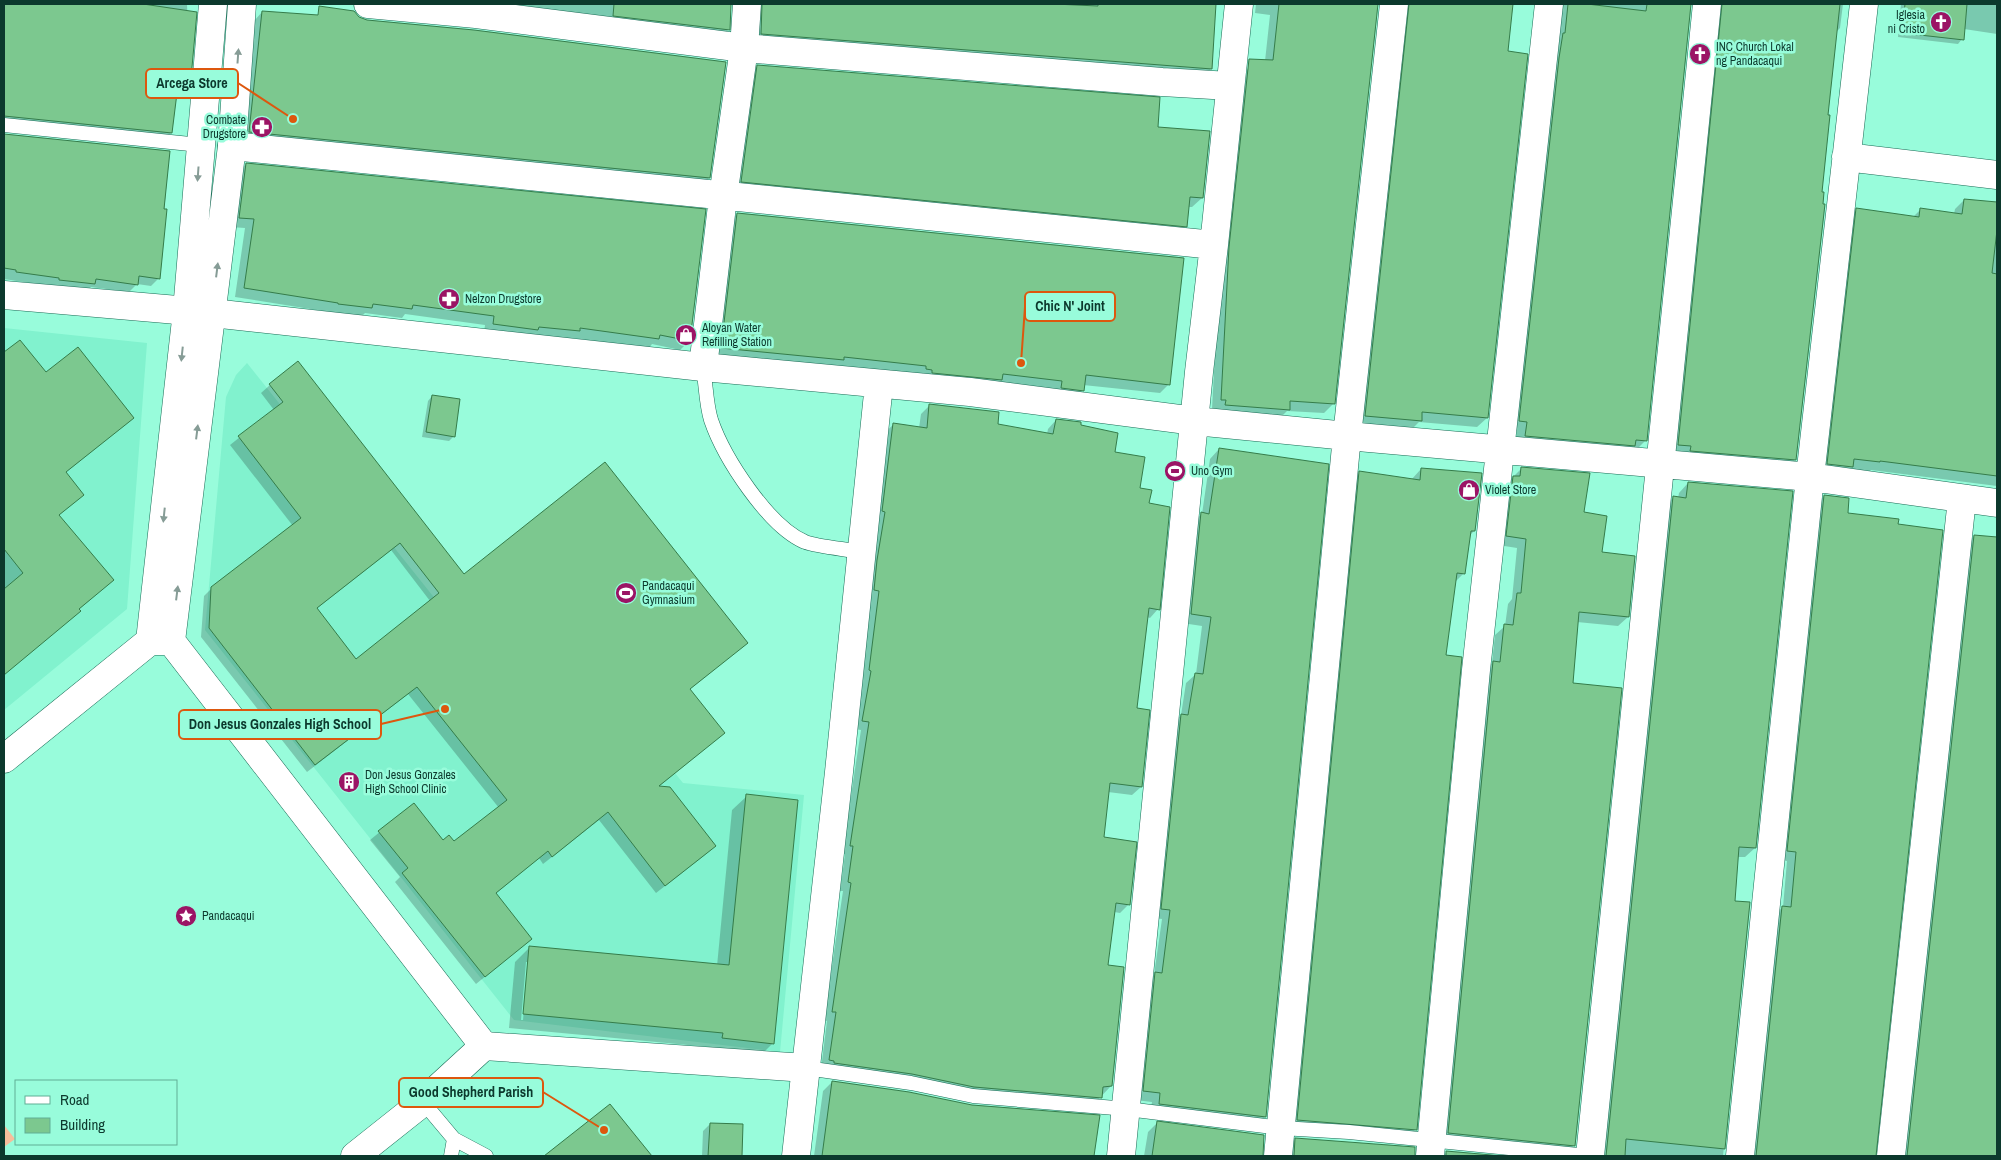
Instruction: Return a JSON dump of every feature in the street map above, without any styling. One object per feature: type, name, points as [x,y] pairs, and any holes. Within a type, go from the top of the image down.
[{"type":"street","points":[[200,312],[200,144],[213,4]]},
{"type":"street","points":[[242,4],[232,146],[200,312],[160,641],[484,1046]]},
{"type":"street","points":[[368,4],[476,14],[744,48],[1230,86]]},
{"type":"street","points":[[703,367],[723,197],[744,48],[747,4]]},
{"type":"street","points":[[1121,1156],[1199,372],[1239,4]]},
{"type":"street","points":[[1278,1156],[1347,436],[1394,4]]},
{"type":"street","points":[[1431,1149],[1476,670],[1549,4]]},
{"type":"street","points":[[1589,1156],[1707,4]]},
{"type":"street","points":[[1740,1156],[1810,477],[1864,4]]},
{"type":"street","points":[[232,146],[1214,245]]},
{"type":"street","points":[[1846,156],[1997,175]]},
{"type":"street","points":[[4,296],[200,312],[703,367],[1041,400],[1195,421],[1347,436],[1500,448],[1661,465],[1810,477],[1997,503]]},
{"type":"street","points":[[796,1156],[879,384]]},
{"type":"street","points":[[1891,1156],[1962,499]]},
{"type":"street","points":[[4,759],[160,641]]},
{"type":"street","points":[[355,1156],[423,1102],[484,1046],[806,1068]]},
{"type":"lane","points":[[4,125],[200,144]]},
{"type":"lane","points":[[703,367],[711,419],[725,450],[751,493],[782,528],[806,542],[861,552]]},
{"type":"lane","points":[[806,1068],[911,1083],[974,1096],[1127,1109],[1431,1149],[1589,1156]]},
{"type":"lane","points":[[423,1102],[454,1139],[486,1156]]},
{"type":"lane","points":[[451,1156],[454,1139]]},
{"type":"shaded area","points":[[4,328],[147,343],[127,609],[4,710]]},
{"type":"shaded area","points":[[247,363],[464,635],[525,587],[683,783],[804,795],[780,1052],[514,1020],[205,630],[226,397],[236,375]]},
{"type":"shaded area","points":[[4,1125],[15,1139],[4,1147]]},
{"type":"building","points":[[4,4],[143,4],[197,12],[191,78],[179,77],[172,133],[4,116]]},
{"type":"building","points":[[614,4],[731,4],[730,30],[613,16]]},
{"type":"building","points":[[762,4],[1054,4],[1098,6],[1098,4],[1216,4],[1212,69],[761,34]]},
{"type":"building","points":[[1279,4],[1378,4],[1335,404],[1290,401],[1290,410],[1225,405],[1226,400],[1221,400],[1229,247],[1249,59],[1273,60]]},
{"type":"building","points":[[1409,4],[1513,4],[1508,51],[1528,54],[1488,418],[1422,412],[1422,421],[1365,416]]},
{"type":"building","points":[[1568,4],[1587,4],[1646,11],[1647,4],[1691,4],[1647,441],[1636,440],[1635,446],[1525,436],[1527,422],[1519,421],[1559,58],[1563,33],[1565,33]]},
{"type":"building","points":[[1722,4],[1840,4],[1822,192],[1824,192],[1823,204],[1825,204],[1796,460],[1690,451],[1691,446],[1678,445]]},
{"type":"building","points":[[1905,4],[1967,4],[1964,40],[1902,33]]},
{"type":"building","points":[[319,6],[354,11],[359,17],[367,20],[474,30],[726,62],[710,178],[249,132],[262,11],[318,15]]},
{"type":"building","points":[[757,65],[1160,97],[1158,127],[1210,131],[1203,198],[1190,197],[1187,227],[741,182]]},
{"type":"building","points":[[4,134],[170,151],[164,209],[167,209],[160,279],[139,276],[138,285],[96,279],[95,284],[59,280],[59,278],[16,272],[16,270],[4,268]]},
{"type":"building","points":[[246,163],[706,209],[690,341],[660,335],[659,339],[580,328],[580,331],[539,327],[538,330],[493,324],[494,316],[413,305],[412,309],[373,304],[372,308],[244,288],[254,219],[239,218]]},
{"type":"building","points":[[1964,199],[1997,202],[1997,230],[1992,273],[1997,274],[1997,476],[1854,459],[1853,467],[1827,464],[1856,208],[1919,217],[1920,208],[1962,214]]},
{"type":"building","points":[[737,213],[1184,258],[1170,385],[1086,375],[1084,391],[1061,388],[1062,381],[1003,374],[1002,380],[932,373],[932,370],[926,369],[926,366],[844,357],[844,360],[721,348]]},
{"type":"building","points":[[20,340],[46,372],[78,347],[134,418],[66,472],[84,495],[59,515],[114,580],[79,609],[81,611],[4,675],[4,589],[23,573],[4,549],[4,352]]},
{"type":"building","points":[[298,361],[464,574],[605,462],[748,643],[690,689],[725,733],[659,786],[670,787],[716,846],[665,886],[608,812],[552,857],[548,851],[496,893],[532,939],[485,977],[402,873],[408,868],[378,831],[414,803],[443,840],[449,835],[454,841],[507,800],[417,687],[315,765],[209,628],[211,587],[301,518],[238,436],[283,402],[269,384]],"holes":[[[400,543],[439,593],[356,659],[317,608]]]},
{"type":"building","points":[[432,395],[460,399],[455,437],[426,432]]},
{"type":"building","points":[[929,404],[999,412],[998,424],[1053,434],[1056,419],[1081,422],[1081,425],[1118,433],[1115,452],[1145,457],[1140,488],[1152,490],[1149,503],[1170,507],[1160,610],[1149,608],[1137,708],[1150,710],[1142,787],[1110,783],[1104,837],[1137,842],[1130,905],[1116,903],[1108,965],[1124,967],[1112,1086],[1103,1087],[1102,1098],[974,1087],[912,1074],[834,1063],[834,1061],[829,1060],[836,1012],[832,1012],[851,883],[848,882],[853,846],[850,846],[869,722],[862,721],[871,671],[869,670],[879,591],[874,590],[885,512],[882,511],[893,423],[927,428]]},
{"type":"building","points":[[1219,448],[1329,464],[1266,1117],[1159,1104],[1160,1093],[1143,1091],[1155,972],[1162,973],[1170,910],[1161,909],[1181,714],[1188,715],[1195,673],[1203,674],[1211,617],[1191,614],[1201,512],[1209,514]]},
{"type":"building","points":[[1521,467],[1590,473],[1584,512],[1607,516],[1602,552],[1635,556],[1629,617],[1579,612],[1573,683],[1622,688],[1575,1146],[1448,1133],[1493,661],[1500,662],[1504,624],[1513,625],[1517,593],[1521,593],[1526,539],[1506,536],[1513,476],[1520,476]]},
{"type":"building","points":[[1421,468],[1482,473],[1475,531],[1471,531],[1465,574],[1457,573],[1446,655],[1462,657],[1417,1130],[1297,1120],[1359,471],[1420,480]]},
{"type":"building","points":[[1688,482],[1793,491],[1756,848],[1739,847],[1735,901],[1750,902],[1725,1149],[1626,1139],[1625,1156],[1606,1156],[1673,496],[1686,498]]},
{"type":"building","points":[[1824,495],[1849,498],[1848,513],[1899,519],[1898,524],[1943,530],[1876,1156],[1756,1156],[1782,906],[1791,907],[1796,852],[1787,851]]},
{"type":"building","points":[[1974,535],[1997,537],[1997,1156],[1907,1156]]},
{"type":"building","points":[[746,794],[798,800],[774,1044],[722,1038],[723,1033],[523,1014],[529,946],[729,965]]},
{"type":"building","points":[[832,1081],[909,1092],[972,1105],[1100,1115],[1094,1156],[822,1156]]},
{"type":"building","points":[[610,1104],[652,1156],[544,1156]]},
{"type":"building","points":[[1157,1121],[1264,1135],[1263,1156],[1152,1156]]},
{"type":"building","points":[[710,1123],[743,1124],[742,1156],[708,1156]]},
{"type":"building","points":[[1295,1138],[1415,1147],[1415,1156],[1294,1156]]},
{"type":"building","points":[[1446,1151],[1503,1156],[1446,1156]]},
{"type":"place","name":"Iglesia ni Cristo","points":[[1941,22]]},
{"type":"place","name":"INC Church Lokal ng Pandacaqui","points":[[1700,54]]},
{"type":"place","name":"Arcega Store","points":[[293,119]]},
{"type":"place","name":"Combate Drugstore","points":[[262,127]]},
{"type":"place","name":"Nelzon Drugstore","points":[[449,299]]},
{"type":"place","name":"Aloyan Water Refilling Station","points":[[686,335]]},
{"type":"place","name":"Chic N' Joint","points":[[1021,363]]},
{"type":"place","name":"Uno Gym","points":[[1175,471]]},
{"type":"place","name":"Violet Store","points":[[1469,490]]},
{"type":"place","name":"Pandacaqui Gymnasium","points":[[626,593]]},
{"type":"place","name":"Don Jesus Gonzales High School","points":[[445,709]]},
{"type":"place","name":"Don Jesus Gonzales High School Clinic","points":[[349,782]]},
{"type":"place","name":"Pandacaqui","points":[[186,916]]},
{"type":"place","name":"Good Shepherd Parish","points":[[604,1130]]}]
